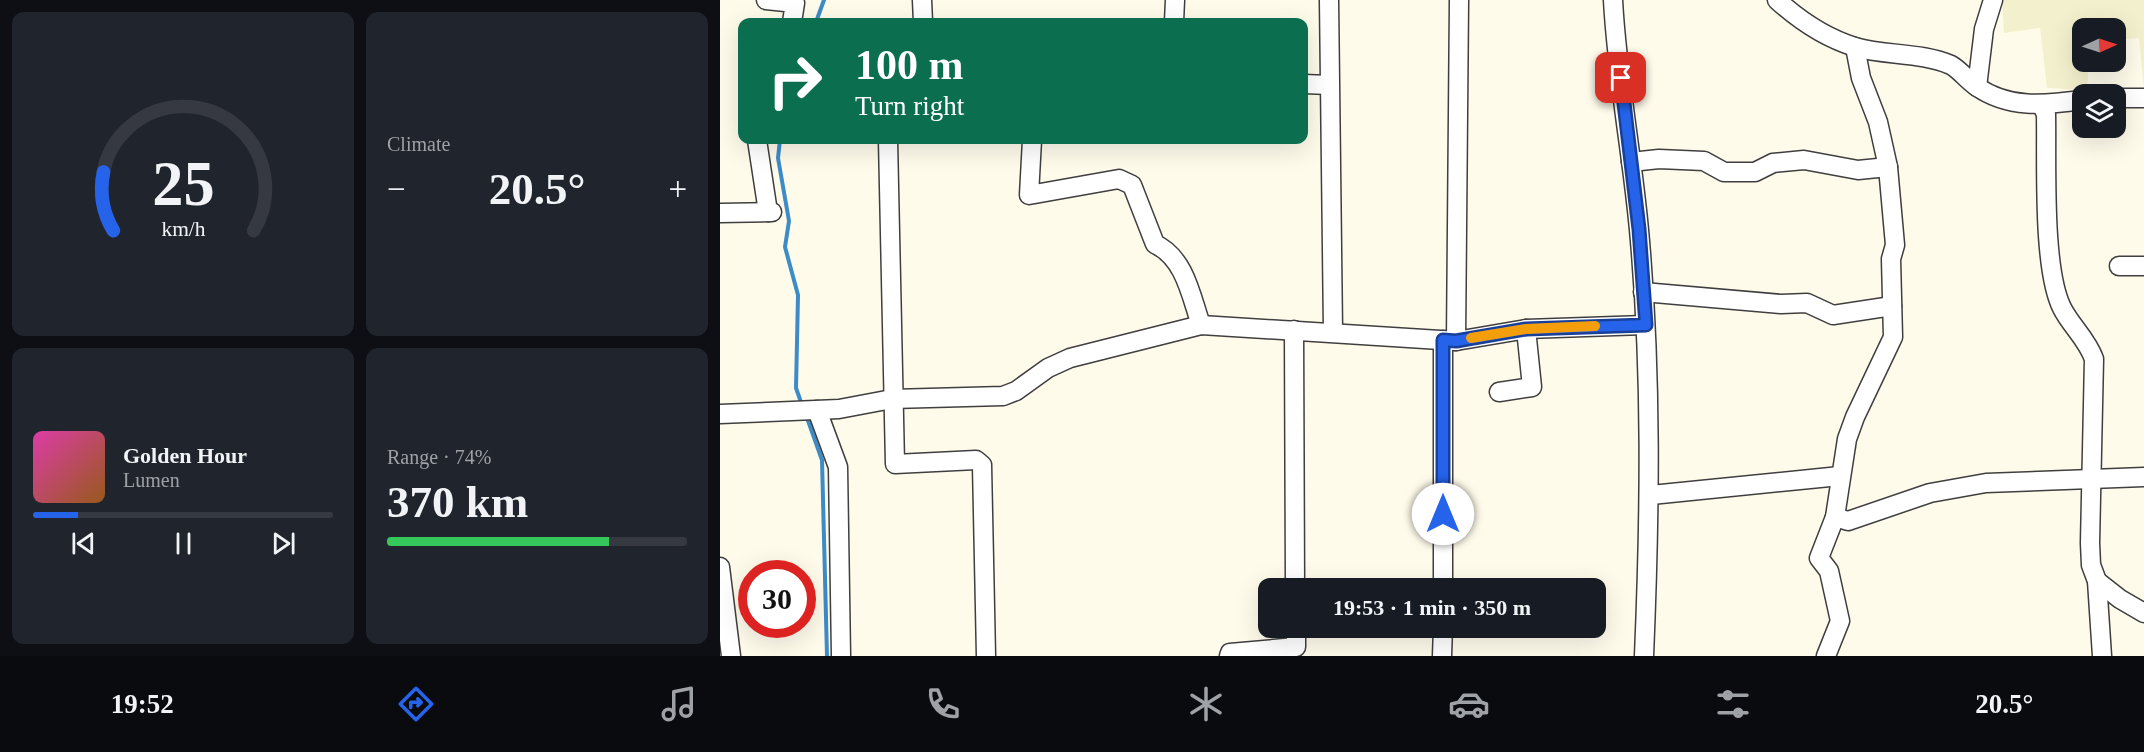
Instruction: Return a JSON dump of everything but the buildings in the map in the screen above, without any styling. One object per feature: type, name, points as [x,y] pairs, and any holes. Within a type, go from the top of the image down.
[{"type":"street","points":[[766,0],[795,3],[793,18]]},
{"type":"street","points":[[922,0],[923,18]]},
{"type":"street","points":[[1174,0],[1174,18]]},
{"type":"street","points":[[1329,0],[1333,332]]},
{"type":"street","points":[[1443,578],[1459,0]]},
{"type":"street","points":[[1613,0],[1646,325],[1650,495],[1644,656]]},
{"type":"street","points":[[1777,0],[1800,21],[1855,47],[1952,66],[1977,87],[2001,99],[2042,106],[2072,102]]},
{"type":"street","points":[[1977,87],[1984,28],[1993,0]]},
{"type":"street","points":[[1826,656],[1840,621],[1829,571],[1819,558],[1835,517],[1840,476],[1855,417],[1893,337],[1891,259],[1895,245],[1888,167],[1878,122],[1861,78],[1855,47]]},
{"type":"street","points":[[1308,84],[1329,85]]},
{"type":"street","points":[[2126,98],[2144,98]]},
{"type":"street","points":[[2042,106],[2046,114],[2050,247],[2055,282],[2062,308],[2090,347],[2094,359],[2090,481],[2091,565],[2097,581],[2102,656]]},
{"type":"street","points":[[720,213],[770,212],[758,144]]},
{"type":"street","points":[[888,144],[895,464],[975,460],[982,465],[986,656]]},
{"type":"street","points":[[1032,144],[1029,195],[1065,191],[1119,179],[1132,185],[1155,244],[1168,250],[1177,261],[1201,325]]},
{"type":"street","points":[[1631,162],[1659,159],[1704,161],[1724,172],[1755,172],[1773,163],[1804,160],[1858,170],[1888,167]]},
{"type":"street","points":[[2119,266],[2144,266]]},
{"type":"street","points":[[1643,292],[1781,304],[1807,303],[1833,315],[1892,306]]},
{"type":"street","points":[[720,414],[817,410],[892,399],[1003,396],[1016,391],[1048,368],[1070,358],[1201,325],[1450,340],[1526,329],[1646,325]]},
{"type":"street","points":[[1498,392],[1532,387],[1526,329]]},
{"type":"street","points":[[1294,330],[1295,578]]},
{"type":"street","points":[[817,410],[838,467],[841,656]]},
{"type":"street","points":[[1650,495],[1840,476]]},
{"type":"street","points":[[1835,517],[1848,521],[1930,493],[1986,483],[2090,481],[2144,477]]},
{"type":"street","points":[[720,567],[731,656]]},
{"type":"street","points":[[2097,581],[2120,599],[2144,613]]},
{"type":"street","points":[[1229,656],[1230,653],[1291,652],[1296,647],[1296,638]]},
{"type":"street","points":[[1442,656],[1443,638]]},
{"type":"shaded area","points":[[2002,0],[2144,0],[2144,89],[2139,38],[2126,39],[2126,18],[2072,18],[2072,72],[2088,72],[2087,84],[2072,84],[2072,89],[2047,88],[2040,28],[2004,33]]},
{"type":"waterway","points":[[817,18],[824,0]]},
{"type":"waterway","points":[[780,144],[778,158],[789,221],[785,247],[798,295],[796,388],[802,405]]},
{"type":"waterway","points":[[806,415],[822,460],[827,656]]},
{"type":"slow traffic","points":[[1471,338],[1526,329],[1595,326]]},
{"type":"route","points":[[1443,514],[1443,340],[1456,341],[1526,329],[1646,325],[1639,229],[1621,78]]}]
